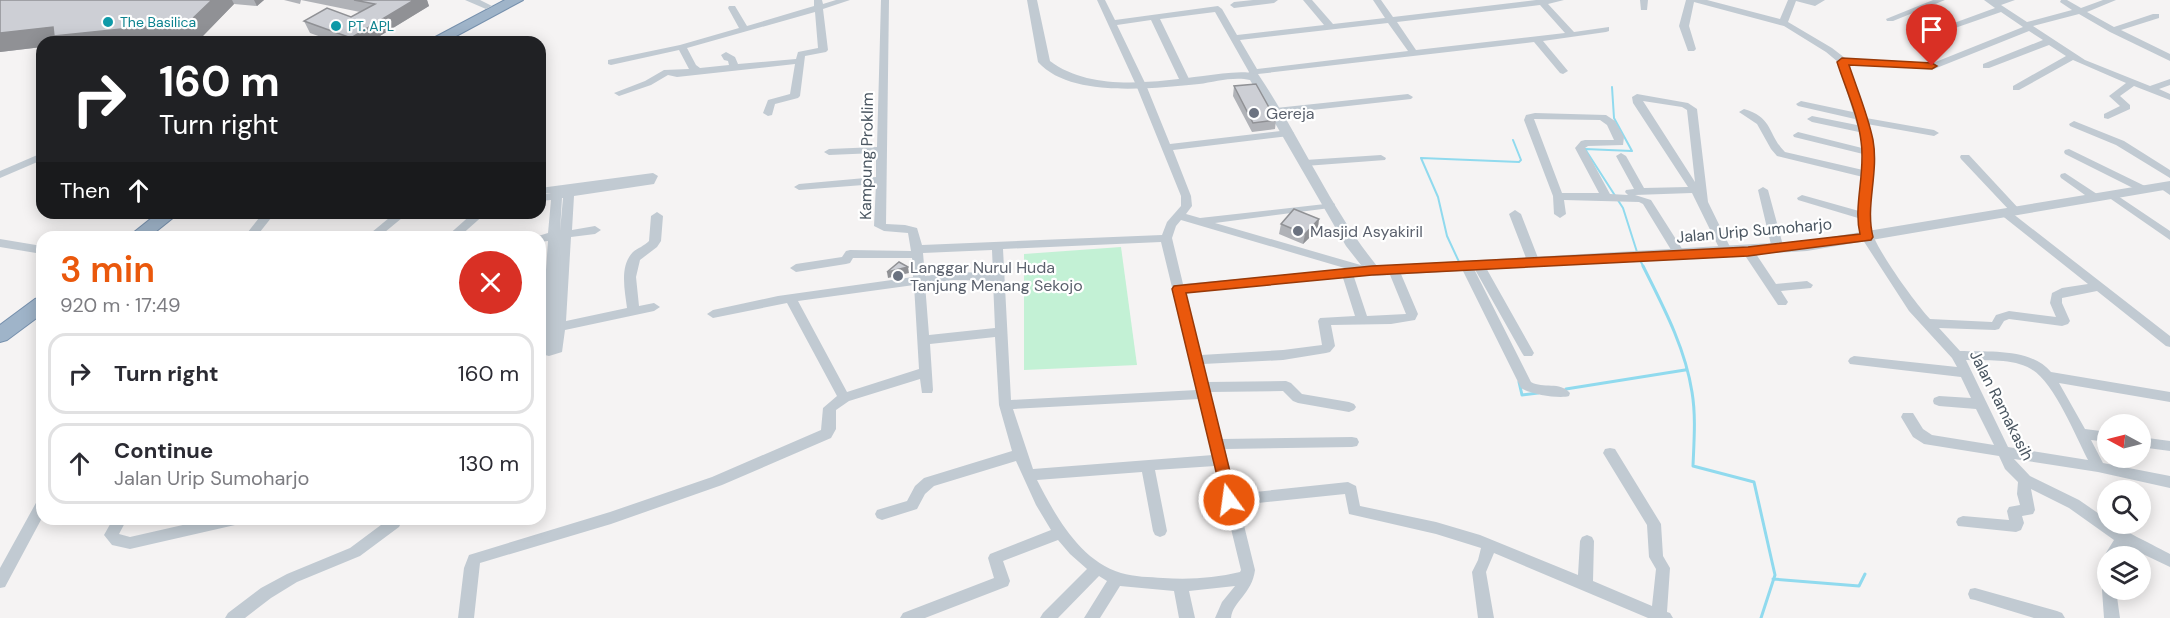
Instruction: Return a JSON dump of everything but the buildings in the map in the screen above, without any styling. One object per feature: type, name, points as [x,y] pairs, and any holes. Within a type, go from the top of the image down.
[{"type":"highway","points":[[430,36],[493,5],[516,0]]},
{"type":"highway","points":[[444,36],[493,5]]},
{"type":"highway","points":[[145,231],[162,219]]},
{"type":"highway","points":[[162,231],[179,219]]},
{"type":"highway","points":[[0,335],[36,308]]},
{"type":"highway","points":[[0,347],[36,322]]},
{"type":"street","points":[[471,0],[493,5]]},
{"type":"street","points":[[611,62],[682,47],[819,4],[846,0]]},
{"type":"street","name":"Kampung Proklim","points":[[885,0],[880,226],[914,231],[917,251]]},
{"type":"street","points":[[1032,0],[1044,62],[1049,69],[1068,77],[1090,82],[1141,86],[1606,29]]},
{"type":"street","points":[[1101,0],[1141,86],[1186,196],[1187,206],[1171,225],[1166,238],[1248,577],[1245,588],[1225,608],[1223,618]]},
{"type":"street","points":[[1111,23],[1218,9],[1232,3],[1274,0]]},
{"type":"street","points":[[1307,0],[1329,26]]},
{"type":"street","points":[[1377,0],[1392,18],[1413,52]]},
{"type":"street","points":[[1235,38],[1560,0]]},
{"type":"street","points":[[1690,0],[1684,26],[1690,49]]},
{"type":"street","points":[[1697,0],[1789,25],[1829,50],[1842,62],[1862,122],[1868,152],[1869,175],[1863,216],[1867,237]]},
{"type":"street","points":[[1789,25],[1792,0]]},
{"type":"street","points":[[1800,0],[1815,3],[1821,0]]},
{"type":"street","points":[[1890,19],[1941,0]]},
{"type":"street","points":[[1929,34],[2011,0]]},
{"type":"street","points":[[1842,62],[1932,66],[2027,26],[2112,0]]},
{"type":"street","points":[[1541,1],[1572,34]]},
{"type":"street","points":[[2064,2],[2113,30],[2170,58]]},
{"type":"street","points":[[768,113],[771,102],[795,96],[803,53],[823,50],[819,4]]},
{"type":"street","points":[[1995,5],[2091,66],[2170,97]]},
{"type":"street","points":[[732,8],[744,28]]},
{"type":"street","points":[[1218,9],[1253,74],[1353,246],[1370,271]]},
{"type":"street","points":[[2113,30],[2156,16]]},
{"type":"street","points":[[1155,17],[1185,81]]},
{"type":"street","points":[[1536,39],[1563,71]]},
{"type":"street","points":[[1986,66],[2050,41]]},
{"type":"street","points":[[2155,50],[2170,46]]},
{"type":"street","points":[[682,47],[692,68],[697,71]]},
{"type":"street","points":[[726,55],[727,58],[732,59],[734,68]]},
{"type":"street","points":[[2016,87],[2073,56]]},
{"type":"street","points":[[619,93],[648,83],[667,72],[677,74],[800,61]]},
{"type":"street","points":[[2149,89],[2170,82]]},
{"type":"street","points":[[2108,116],[2127,107],[2114,96],[2132,83]]},
{"type":"street","points":[[1276,111],[1408,97]]},
{"type":"street","points":[[1703,202],[1692,109],[1685,105],[1637,97],[1638,103],[1703,202],[1727,253]]},
{"type":"street","points":[[1801,104],[1862,122]]},
{"type":"street","points":[[1744,112],[1753,115],[1766,126],[1777,151],[1781,154],[1869,175]]},
{"type":"street","points":[[1560,214],[1558,196],[1529,123],[1530,117],[1598,116],[1607,119],[1619,137],[1619,142],[1585,142],[1580,148],[1609,197]]},
{"type":"street","points":[[1812,119],[1862,122],[1934,133]]},
{"type":"street","points":[[2074,124],[2120,143],[2168,185]]},
{"type":"street","points":[[1165,148],[1288,133]]},
{"type":"street","points":[[1798,135],[1868,152]]},
{"type":"street","points":[[829,152],[882,150]]},
{"type":"street","points":[[2069,152],[2142,189]]},
{"type":"street","points":[[1621,156],[1641,192]]},
{"type":"street","points":[[1965,157],[2009,211],[2098,287],[2170,343]]},
{"type":"street","points":[[1305,163],[1381,158]]},
{"type":"street","points":[[0,175],[36,159]]},
{"type":"street","points":[[546,191],[563,191],[650,182],[653,176],[563,191],[546,196]]},
{"type":"street","points":[[2065,176],[2096,198]]},
{"type":"street","points":[[799,187],[880,180]]},
{"type":"street","name":"Jalan Urip Sumoharjo","points":[[1370,271],[1778,249],[1867,237],[2168,185]]},
{"type":"street","points":[[1558,196],[1609,197],[1641,192],[1695,190]]},
{"type":"street","points":[[1763,190],[1778,249]]},
{"type":"street","points":[[549,328],[567,234],[563,191]]},
{"type":"street","points":[[546,278],[563,191]]},
{"type":"street","points":[[1624,195],[1650,204],[1680,255]]},
{"type":"street","points":[[2112,195],[2170,236]]},
{"type":"street","points":[[1802,198],[1863,216]]},
{"type":"street","points":[[1198,222],[1330,205]]},
{"type":"street","points":[[1515,214],[1534,263]]},
{"type":"street","points":[[633,311],[631,270],[634,259],[640,252],[652,246],[656,239],[657,216]]},
{"type":"street","points":[[1179,216],[1370,271]]},
{"type":"street","points":[[255,231],[264,219]]},
{"type":"street","points":[[380,231],[394,219]]},
{"type":"street","points":[[457,230],[472,219]]},
{"type":"street","points":[[546,237],[595,230]]},
{"type":"street","name":"Jalan Ramakasih","points":[[1867,237],[1926,323],[1957,355],[2014,471],[2025,480],[2074,504],[2123,538],[2170,561]]},
{"type":"street","points":[[796,268],[846,260],[850,254],[875,253],[892,256],[917,251],[1166,238]]},
{"type":"street","points":[[0,243],[36,249]]},
{"type":"street","points":[[997,246],[1005,405],[1020,454],[1041,501],[1060,532],[1081,555],[1097,568],[1117,578],[1181,587],[1215,585],[1248,577]]},
{"type":"street","points":[[917,251],[927,390]]},
{"type":"street","points":[[1748,251],[1782,302]]},
{"type":"street","points":[[1467,267],[1528,353]]},
{"type":"street","points":[[1467,267],[1526,386],[1536,390],[1557,390],[1564,393]]},
{"type":"street","points":[[1196,360],[1283,355],[1326,349],[1329,346],[1324,321],[1363,321],[1412,316],[1394,270]]},
{"type":"street","points":[[1178,289],[1370,271]]},
{"type":"street","points":[[1347,273],[1363,321]]},
{"type":"street","points":[[713,314],[953,276],[998,277]]},
{"type":"street","points":[[1772,288],[1807,285]]},
{"type":"street","points":[[1926,323],[1995,326],[2002,317],[2009,315],[2062,322],[2064,321],[2056,303],[2056,296],[2062,292],[2098,287]]},
{"type":"street","points":[[546,294],[549,328]]},
{"type":"street","points":[[791,300],[844,398]]},
{"type":"street","points":[[549,328],[654,307]]},
{"type":"street","points":[[924,340],[1000,332]]},
{"type":"street","points":[[1957,355],[2028,363],[2037,367],[2047,376],[2097,465]]},
{"type":"street","points":[[1854,361],[1966,373]]},
{"type":"street","points":[[466,618],[471,568],[474,560],[611,518],[717,481],[826,434],[829,429],[830,408],[844,398],[926,372]]},
{"type":"street","points":[[2047,376],[2170,397]]},
{"type":"street","points":[[1005,405],[1286,386],[1299,398],[1349,407]]},
{"type":"street","points":[[1939,401],[1981,404]]},
{"type":"street","points":[[1908,417],[1918,433],[1929,440],[2097,467]]},
{"type":"street","points":[[2080,433],[2097,435]]},
{"type":"street","points":[[1216,444],[1352,442]]},
{"type":"street","points":[[2151,443],[2170,446]]},
{"type":"street","points":[[1229,500],[1348,488],[1351,490],[1354,510],[1436,528],[1490,545],[1662,616],[1663,568],[1656,557],[1654,524],[1610,453]]},
{"type":"street","points":[[882,514],[912,505],[920,490],[929,482],[1020,454]]},
{"type":"street","points":[[1030,475],[1220,460]]},
{"type":"street","points":[[1148,467],[1160,531]]},
{"type":"street","points":[[2103,468],[2170,482]]},
{"type":"street","points":[[1963,522],[2016,526],[2014,511],[2028,510],[2024,494],[2025,480]]},
{"type":"street","points":[[0,582],[36,516]]},
{"type":"street","points":[[117,525],[111,535],[117,541],[130,543],[209,525]]},
{"type":"street","points":[[233,618],[266,593],[292,578],[355,552],[391,525]]},
{"type":"street","points":[[908,618],[1003,581],[995,558],[1060,532]]},
{"type":"street","points":[[2118,546],[2123,538]]},
{"type":"street","points":[[1585,584],[1587,541]]},
{"type":"street","points":[[1486,618],[1479,572],[1490,545]]},
{"type":"street","points":[[1048,618],[1097,568]]},
{"type":"street","points":[[1092,618],[1117,578]]},
{"type":"street","points":[[1181,587],[1187,618]]},
{"type":"street","points":[[1975,594],[2057,618]]},
{"type":"street","points":[[2110,600],[2112,618]]},
{"type":"green space","points":[[1121,247],[1137,365],[1024,370],[1024,254]]},
{"type":"waterway","points":[[1612,87],[1614,118],[1632,151],[1585,149],[1623,208],[1637,252]]},
{"type":"waterway","points":[[1460,264],[1447,236],[1438,197],[1421,158],[1519,162],[1521,160],[1513,140]]},
{"type":"waterway","points":[[1639,258],[1672,327],[1689,375],[1694,410],[1693,466],[1754,482],[1775,575],[1774,579]]},
{"type":"waterway","points":[[1566,389],[1685,370]]},
{"type":"waterway","points":[[1519,382],[1522,395],[1538,393]]},
{"type":"waterway","points":[[1774,579],[1859,586],[1865,574]]},
{"type":"waterway","points":[[1761,618],[1774,579]]},
{"type":"place","name":"The Basilica","points":[[108,22]]},
{"type":"place","name":"PT. APL","points":[[336,26]]},
{"type":"place","name":"Gereja","points":[[1254,113]]},
{"type":"place","name":"Masjid Asyakiril","points":[[1298,231]]},
{"type":"place","name":"Langgar Nurul Huda Tanjung Menang Sekojo","points":[[898,276]]},
{"type":"route","points":[[1229,500],[1178,289],[1372,271],[1748,251],[1808,246],[1867,237],[1863,222],[1869,175],[1867,140],[1842,62],[1932,66]]}]
